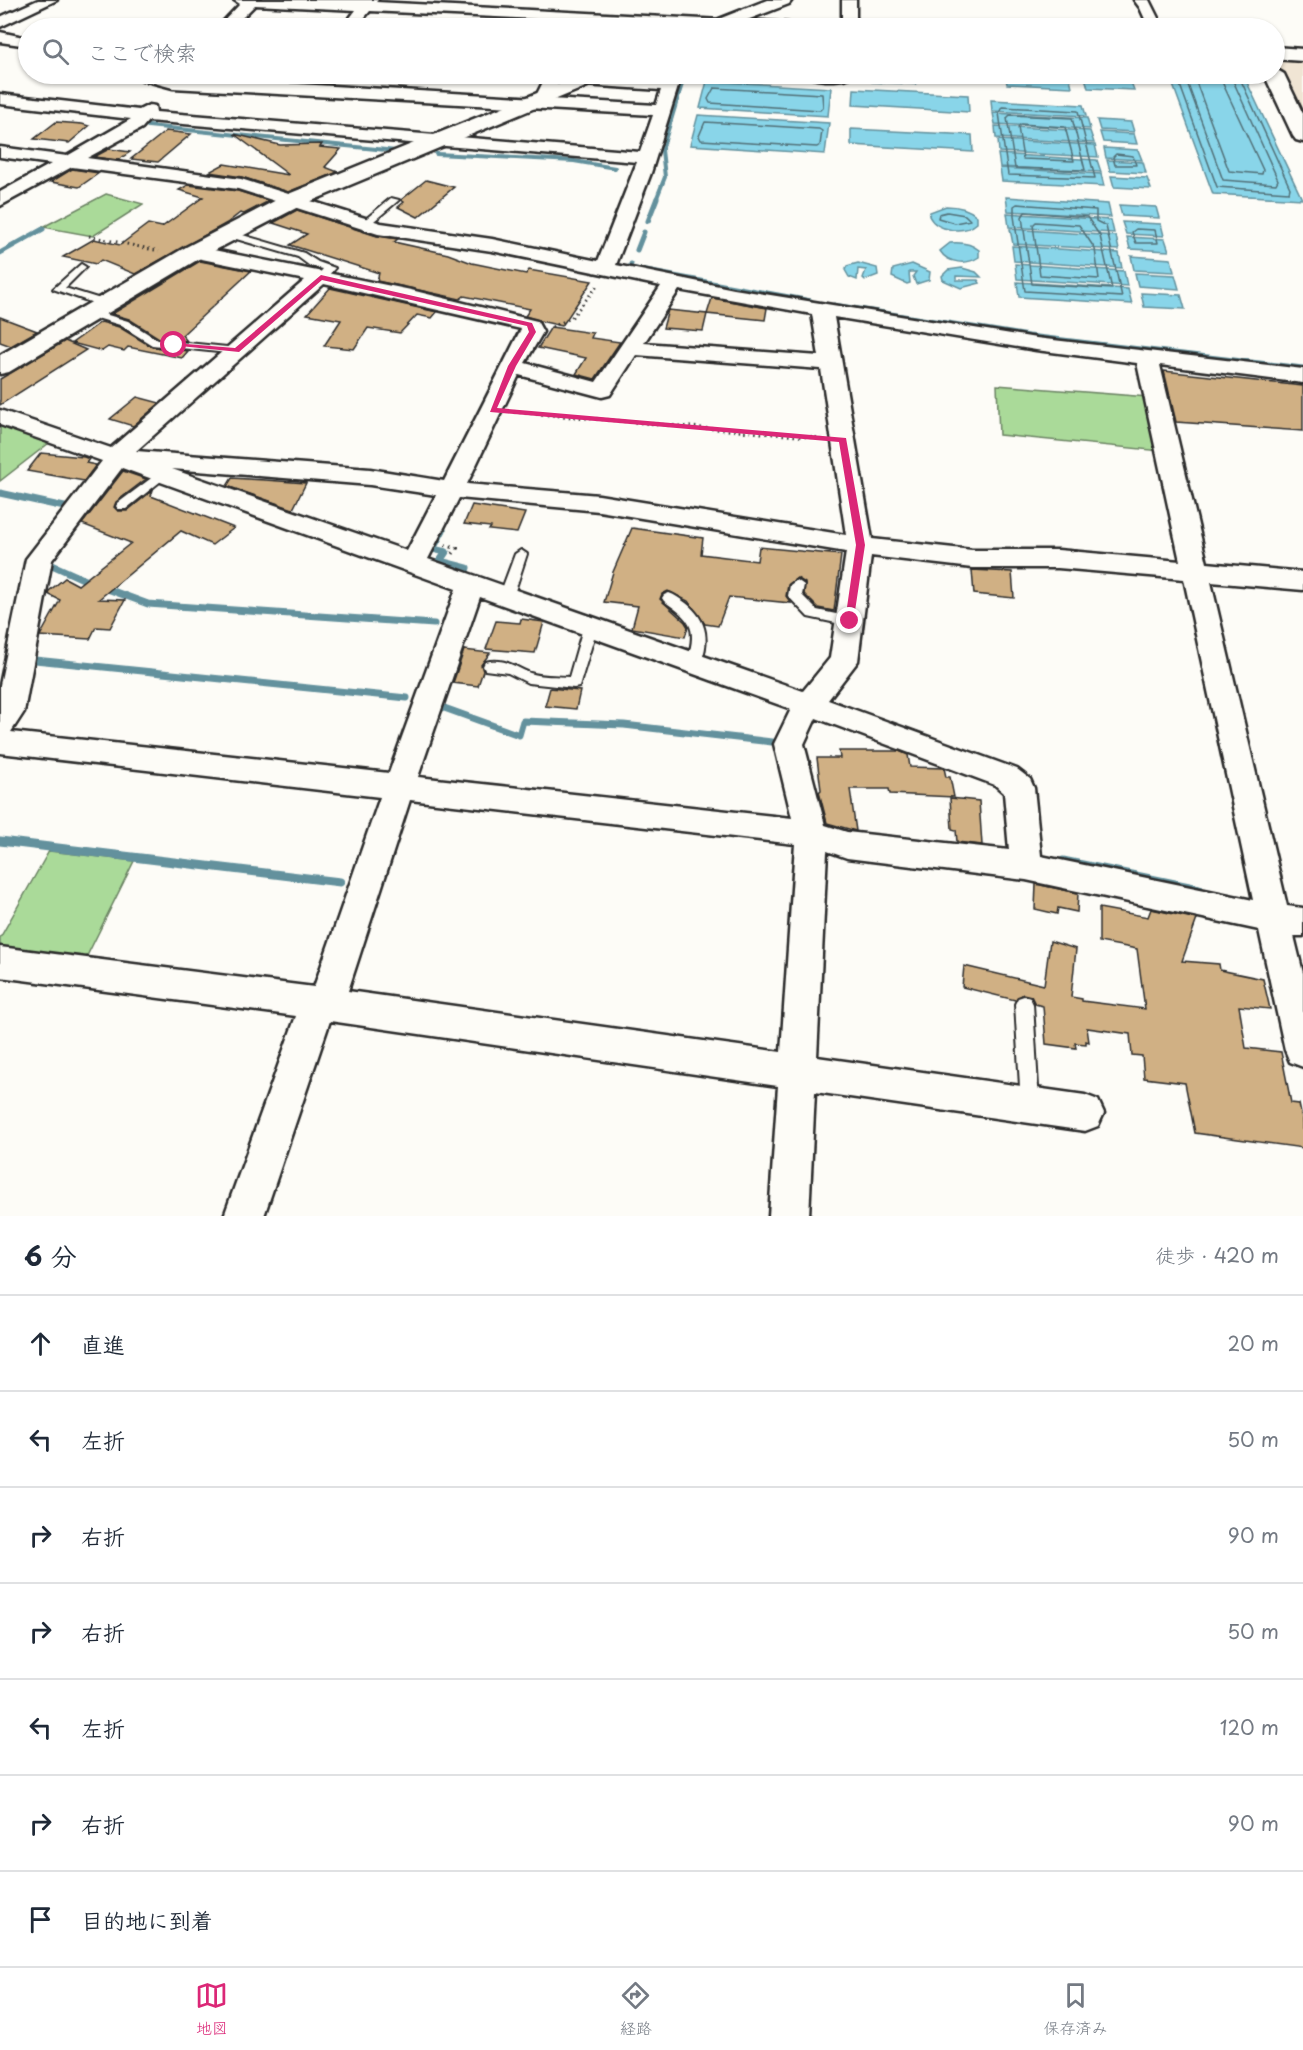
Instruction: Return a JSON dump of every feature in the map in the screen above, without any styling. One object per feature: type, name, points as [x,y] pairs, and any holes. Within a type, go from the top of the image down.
[{"type":"street","points":[[0,23],[50,0]]},
{"type":"street","points":[[241,0],[369,3],[521,18]]},
{"type":"street","points":[[234,18],[252,0]]},
{"type":"street","points":[[580,18],[589,0]]},
{"type":"street","points":[[737,18],[783,0]]},
{"type":"street","points":[[849,0],[849,18]]},
{"type":"street","points":[[1141,0],[1147,6],[1152,18]]},
{"type":"street","points":[[357,18],[369,3]]},
{"type":"street","points":[[425,18],[430,10]]},
{"type":"street","points":[[0,37],[18,40]]},
{"type":"street","points":[[1285,54],[1303,55]]},
{"type":"street","points":[[0,200],[136,124],[173,84]]},
{"type":"street","points":[[240,84],[302,90],[536,99],[661,111]]},
{"type":"street","points":[[274,127],[306,84]]},
{"type":"street","points":[[536,99],[547,84]]},
{"type":"street","points":[[0,366],[191,254],[294,200],[574,84]]},
{"type":"street","points":[[607,271],[642,173],[670,84]]},
{"type":"street","points":[[1279,84],[1303,136]]},
{"type":"street","points":[[0,99],[144,116],[433,142],[646,158]]},
{"type":"street","points":[[0,152],[241,184],[378,228],[538,254],[673,284],[1036,344],[1303,376]]},
{"type":"street","points":[[191,254],[321,277],[530,325],[532,332],[512,366],[413,564]]},
{"type":"street","points":[[0,725],[9,712],[10,650],[39,559],[116,457],[321,277]]},
{"type":"street","points":[[512,366],[602,390],[673,284]]},
{"type":"street","points":[[789,1216],[811,833],[789,744],[808,705],[844,661],[860,545],[822,309]]},
{"type":"street","points":[[630,348],[830,363]]},
{"type":"street","points":[[1146,357],[1195,571],[1288,921],[1303,1050]]},
{"type":"street","points":[[0,417],[1005,777],[1019,788],[1026,866]]},
{"type":"street","points":[[116,457],[369,477],[451,490],[599,503],[860,545],[972,559],[1058,560],[1303,581]]},
{"type":"street","points":[[244,1216],[399,787],[467,584]]},
{"type":"street","points":[[0,742],[811,833],[847,845],[1026,866],[1288,921]]},
{"type":"street","points":[[0,962],[322,1004],[1085,1113]]},
{"type":"lane","points":[[365,224],[394,200]]},
{"type":"lane","points":[[229,234],[301,255],[314,264],[330,268],[321,277]]},
{"type":"lane","points":[[81,267],[58,289],[98,308],[156,343],[237,351]]},
{"type":"lane","points":[[122,506],[162,474]]},
{"type":"lane","points":[[506,597],[521,554]]},
{"type":"lane","points":[[796,585],[795,596],[813,614],[850,621]]},
{"type":"lane","points":[[669,598],[693,614],[701,639],[693,664]]},
{"type":"lane","points":[[490,666],[511,668],[528,678],[574,683],[590,628]]},
{"type":"lane","points":[[1024,1004],[1030,1105]]},
{"type":"path","points":[[89,236],[191,254]]},
{"type":"path","points":[[531,328],[557,326],[571,318],[607,271]]},
{"type":"path","points":[[492,410],[843,440]]},
{"type":"path","points":[[448,534],[444,545],[457,548],[450,558],[475,565],[467,584]]},
{"type":"shaded area","points":[[1285,60],[1303,61],[1303,113],[1285,77]]},
{"type":"green space","points":[[106,194],[143,204],[93,236],[43,227]]},
{"type":"green space","points":[[997,385],[1148,397],[1161,451],[999,435]]},
{"type":"green space","points":[[0,425],[49,443],[0,481]]},
{"type":"green space","points":[[49,851],[134,861],[81,968],[0,957],[0,938]]},
{"type":"water","points":[[706,84],[831,88],[828,116],[700,108]]},
{"type":"water","points":[[1007,84],[1071,84],[1072,87]]},
{"type":"water","points":[[1087,84],[1132,84],[1134,90],[1088,88]]},
{"type":"water","points":[[1173,84],[1248,84],[1302,199],[1213,194]]},
{"type":"water","points":[[854,89],[968,95],[969,112],[853,105]]},
{"type":"water","points":[[991,100],[1083,105],[1086,116],[992,111]]},
{"type":"water","points":[[993,113],[1087,118],[1090,129],[995,124]]},
{"type":"water","points":[[698,115],[829,123],[825,154],[690,145]]},
{"type":"water","points":[[1097,120],[1131,122],[1134,132],[1100,130]]},
{"type":"water","points":[[995,126],[1090,131],[1094,143],[996,138]]},
{"type":"water","points":[[851,129],[972,135],[973,152],[851,145]]},
{"type":"water","points":[[1100,132],[1134,134],[1137,144],[1103,142]]},
{"type":"water","points":[[998,140],[1095,145],[1098,157],[999,152]]},
{"type":"water","points":[[1104,148],[1138,150],[1142,160],[1106,158]]},
{"type":"water","points":[[998,154],[1097,160],[1101,172],[1000,167]]},
{"type":"water","points":[[1107,160],[1143,162],[1146,173],[1110,171]]},
{"type":"water","points":[[1000,168],[1101,174],[1104,186],[1002,181]]},
{"type":"water","points":[[1111,176],[1147,178],[1151,189],[1114,187]]},
{"type":"water","points":[[1006,197],[1108,204],[1111,217],[1008,211]]},
{"type":"water","points":[[1119,205],[1156,207],[1159,218],[1122,216]]},
{"type":"water","points":[[946,206],[970,211],[977,216],[977,223],[972,227],[959,230],[938,225],[929,216],[930,212]]},
{"type":"water","points":[[1007,213],[1111,220],[1114,233],[1009,227]]},
{"type":"water","points":[[1122,222],[1161,224],[1164,236],[1126,234]]},
{"type":"water","points":[[1010,229],[1116,236],[1119,250],[1013,244]]},
{"type":"water","points":[[1127,237],[1165,239],[1169,251],[1130,249]]},
{"type":"water","points":[[950,243],[973,246],[979,250],[979,257],[963,262],[948,259],[940,251]]},
{"type":"water","points":[[1012,246],[1119,253],[1122,268],[1014,261]]},
{"type":"water","points":[[1131,256],[1171,259],[1174,272],[1134,270]]},
{"type":"water","points":[[858,263],[877,268],[878,275],[865,280],[863,278],[866,270],[858,269],[857,280],[849,277],[845,270],[847,266]]},
{"type":"water","points":[[912,264],[930,272],[929,280],[916,284],[913,276],[916,272],[909,272],[910,283],[907,284],[892,277],[893,269]]},
{"type":"water","points":[[1015,264],[1124,271],[1127,286],[1017,279]]},
{"type":"water","points":[[962,268],[976,272],[981,277],[956,276],[956,280],[978,280],[980,283],[961,288],[943,280],[942,276],[948,270]]},
{"type":"water","points":[[1135,273],[1175,275],[1179,289],[1138,286]]},
{"type":"water","points":[[1017,282],[1128,289],[1132,304],[1019,297]]},
{"type":"water","points":[[1141,293],[1181,295],[1185,309],[1144,307]]},
{"type":"building","points":[[56,122],[89,126],[69,143],[34,139]]},
{"type":"building","points":[[166,131],[191,134],[158,162],[131,159]]},
{"type":"building","points":[[234,134],[280,145],[322,144],[320,147],[341,149],[325,167],[338,172],[288,192],[242,177],[209,172],[224,164],[289,175]]},
{"type":"building","points":[[109,149],[130,152],[118,160],[94,157]]},
{"type":"building","points":[[72,169],[99,173],[79,187],[51,182]]},
{"type":"building","points":[[426,180],[454,187],[418,217],[398,207],[404,202],[401,200]]},
{"type":"building","points":[[188,185],[238,191],[269,201],[244,214],[240,213],[227,223],[135,274],[101,260],[96,264],[63,257],[94,239],[120,245],[148,224],[162,227],[203,197],[179,190]]},
{"type":"building","points":[[297,210],[377,236],[398,239],[394,242],[448,254],[472,263],[526,274],[529,270],[592,281],[562,326],[540,321],[525,316],[530,309],[464,296],[460,299],[377,281],[379,273],[290,245],[307,234],[273,223]]},
{"type":"building","points":[[200,261],[251,271],[182,335],[187,341],[159,338],[129,319],[112,314]]},
{"type":"building","points":[[330,288],[437,312],[432,318],[417,315],[400,333],[368,328],[354,349],[324,346],[341,320],[307,314]]},
{"type":"building","points":[[712,298],[767,308],[765,320],[707,314]]},
{"type":"building","points":[[668,310],[707,314],[703,331],[663,328]]},
{"type":"building","points":[[0,317],[37,331],[11,346],[0,342]]},
{"type":"building","points":[[101,322],[119,327],[152,347],[188,351],[182,358],[128,347],[124,351],[108,347],[102,351],[72,343]]},
{"type":"building","points":[[551,327],[593,333],[591,338],[620,342],[595,379],[576,374],[586,358],[538,348]]},
{"type":"building","points":[[65,341],[86,350],[0,405],[0,379]]},
{"type":"building","points":[[1164,371],[1303,386],[1303,431],[1176,422]]},
{"type":"building","points":[[137,397],[160,403],[133,426],[110,419]]},
{"type":"building","points":[[41,453],[84,457],[89,459],[86,463],[96,465],[84,481],[27,471]]},
{"type":"building","points":[[123,471],[146,479],[116,502],[114,507],[118,511],[127,511],[153,490],[151,496],[234,528],[212,545],[181,531],[99,599],[125,600],[110,628],[96,627],[90,639],[40,636],[60,600],[48,594],[49,591],[65,578],[78,585],[131,543],[82,524]]},
{"type":"building","points":[[232,478],[306,483],[293,509],[227,486]]},
{"type":"building","points":[[472,505],[525,513],[517,533],[489,530],[491,527],[464,524]]},
{"type":"building","points":[[632,528],[703,538],[701,554],[757,561],[759,547],[841,555],[834,611],[818,608],[804,594],[805,583],[797,578],[788,585],[786,596],[791,603],[729,597],[718,626],[705,624],[688,601],[668,591],[662,594],[660,599],[685,622],[688,627],[685,637],[632,628],[638,606],[604,602],[613,572]]},
{"type":"building","points":[[972,570],[1012,572],[1014,598],[974,594]]},
{"type":"building","points":[[521,619],[544,622],[535,653],[486,649],[496,621],[520,623]]},
{"type":"building","points":[[464,650],[490,653],[481,665],[483,671],[478,686],[453,683]]},
{"type":"building","points":[[550,688],[580,691],[576,709],[545,706]]},
{"type":"building","points":[[839,751],[899,751],[908,755],[910,767],[944,768],[946,777],[950,777],[954,797],[890,794],[889,789],[850,789],[856,831],[827,823],[819,792],[821,790],[817,758],[840,758]]},
{"type":"building","points":[[950,798],[979,801],[982,845],[957,842],[956,830],[952,829]]},
{"type":"building","points":[[1036,884],[1078,893],[1077,912],[1058,908],[1057,914],[1035,909]]},
{"type":"building","points":[[1099,908],[1148,917],[1151,909],[1197,919],[1182,961],[1219,964],[1220,970],[1263,979],[1270,1009],[1239,1006],[1246,1048],[1281,1052],[1291,1103],[1299,1104],[1303,1123],[1303,1148],[1195,1133],[1185,1083],[1144,1078],[1142,1056],[1132,1055],[1130,1034],[1087,1028],[1089,1042],[1075,1043],[1076,1048],[1046,1044],[1043,1006],[1035,1004],[1031,996],[1023,994],[1015,1000],[962,987],[964,966],[1044,985],[1050,941],[1076,949],[1071,997],[1082,999],[1082,1001],[1145,1009],[1137,949],[1099,942]]},
{"type":"waterway","points":[[722,18],[767,0]]},
{"type":"waterway","points":[[656,200],[665,177],[662,150],[682,84]]},
{"type":"waterway","points":[[148,126],[396,151]]},
{"type":"waterway","points":[[436,154],[574,161],[615,168]]},
{"type":"waterway","points":[[648,221],[657,198]]},
{"type":"waterway","points":[[0,253],[43,229]]},
{"type":"waterway","points":[[637,250],[644,232]]},
{"type":"waterway","points":[[631,264],[630,268],[811,301]]},
{"type":"waterway","points":[[834,305],[1029,336],[1303,368]]},
{"type":"waterway","points":[[0,493],[69,508]]},
{"type":"waterway","points":[[443,530],[433,549],[446,552],[440,561],[467,568],[465,573]]},
{"type":"waterway","points":[[50,564],[92,583]]},
{"type":"waterway","points":[[102,587],[148,604],[434,624]]},
{"type":"waterway","points":[[35,660],[407,698]]},
{"type":"waterway","points":[[436,705],[519,735],[523,721],[624,725],[772,742]]},
{"type":"waterway","points":[[0,841],[340,882]]},
{"type":"waterway","points":[[1063,861],[1199,889]]},
{"type":"route","points":[[174,345],[237,351],[321,277],[530,325],[532,332],[512,366],[492,410],[843,440],[860,545],[850,621]]}]
